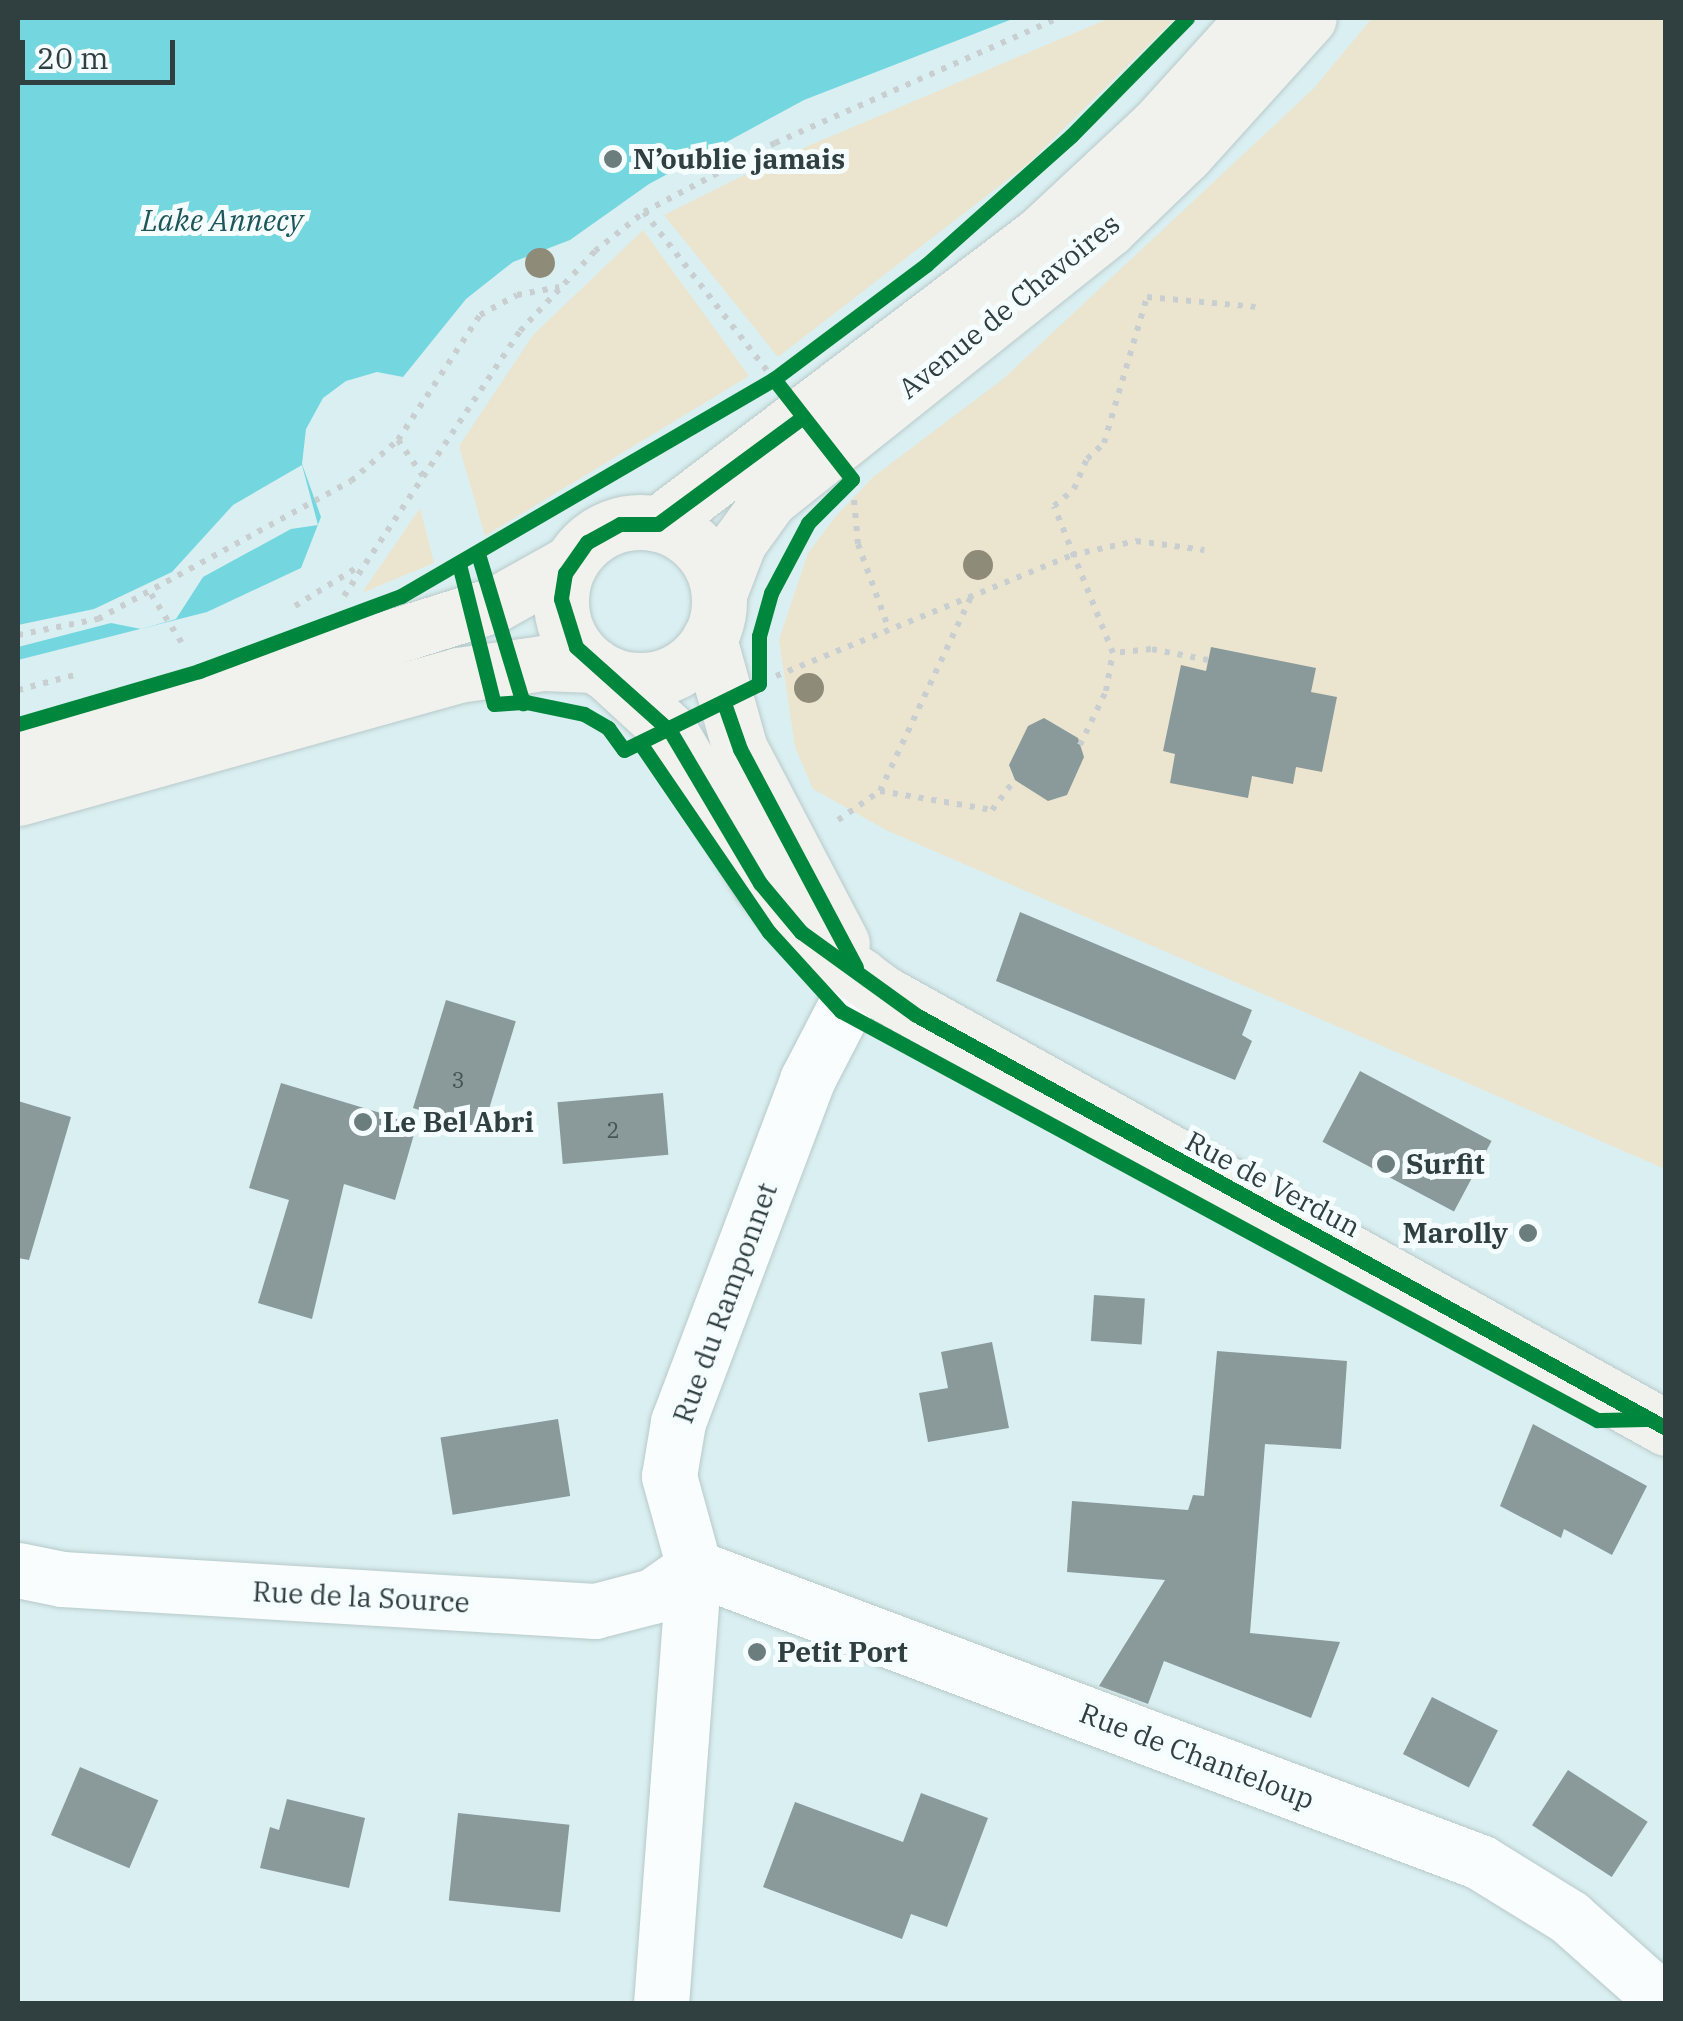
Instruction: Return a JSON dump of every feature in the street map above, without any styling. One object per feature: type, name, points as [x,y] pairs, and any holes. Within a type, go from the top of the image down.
[{"type":"main road","name":"Avenue de Chavoires","points":[[658,524],[1041,233],[1157,125],[1254,18]]},
{"type":"main road","name":"Avenue de Chavoires","points":[[714,617],[739,542],[770,499],[1108,229],[1186,154],[1308,18]]},
{"type":"main road","points":[[18,754],[494,605],[571,562],[608,528],[658,524],[696,545],[714,617],[669,674],[633,680],[600,669],[543,663],[458,675],[18,798]]},
{"type":"main road","points":[[571,562],[561,612],[569,637],[600,669]]},
{"type":"main road","name":"Rue de Verdun","points":[[714,617],[740,749],[861,976]]},
{"type":"main road","name":"Rue de Verdun","points":[[600,669],[670,731],[760,883],[802,932],[861,976],[964,1042],[1666,1428]]},
{"type":"street","name":"Rue du Ramponnet","points":[[661,2004],[694,1568],[669,1476],[678,1422],[808,1080],[861,976]]},
{"type":"street","name":"Rue de la Source","points":[[18,1570],[62,1579],[595,1611],[654,1596],[694,1568]]},
{"type":"street","name":"Rue de Chanteloup","points":[[694,1568],[1480,1862],[1569,1917],[1666,2003]]},
{"type":"path","points":[[286,608],[366,562],[520,331],[560,287],[644,212],[775,143],[1058,18]]},
{"type":"path","points":[[644,212],[774,379]]},
{"type":"path","points":[[18,635],[98,618],[151,594],[351,481],[398,440],[480,316],[517,294],[560,287]]},
{"type":"path","points":[[1080,745],[1106,691],[1113,653],[1054,506],[1074,489],[1088,459],[1104,443],[1147,297],[1256,307]]},
{"type":"path","points":[[758,388],[789,368]]},
{"type":"path","points":[[398,440],[423,477]]},
{"type":"path","points":[[853,495],[858,544],[888,627]]},
{"type":"path","points":[[758,684],[888,627],[1072,555],[1136,541],[1204,550]]},
{"type":"path","points":[[151,594],[190,657]]},
{"type":"path","points":[[826,827],[880,792],[972,594]]},
{"type":"path","points":[[347,614],[365,608]]},
{"type":"path","points":[[163,648],[199,637]]},
{"type":"path","points":[[1113,653],[1151,650],[1208,660]]},
{"type":"path","points":[[18,690],[88,671]]},
{"type":"path","points":[[880,792],[992,810],[1014,780]]},
{"type":"shaded area","points":[[1110,18],[1176,18],[1029,163],[778,357],[664,215],[768,163]]},
{"type":"shaded area","points":[[1372,18],[1665,18],[1665,1169],[888,831],[813,789],[795,747],[779,640],[808,553],[836,516],[873,477],[1003,379],[1314,88]]},
{"type":"shaded area","points":[[643,230],[749,376],[485,536],[459,446],[533,335]]},
{"type":"shaded area","points":[[420,508],[434,563],[362,593]]},
{"type":"water","name":"Lake Annecy","points":[[18,18],[1015,18],[804,100],[649,184],[570,240],[513,262],[466,299],[403,377],[377,372],[346,381],[323,398],[306,429],[302,464],[321,517],[301,568],[207,612],[18,660]]},
{"type":"pier","points":[[302,465],[318,525],[291,529],[203,577],[176,619],[141,629],[111,623],[18,647],[18,625],[94,609],[172,572],[233,505]]},
{"type":"building","points":[[1211,647],[1316,668],[1311,692],[1337,697],[1322,772],[1296,767],[1293,784],[1252,776],[1248,798],[1170,783],[1175,754],[1163,751],[1181,665],[1206,671]]},
{"type":"building","points":[[1044,718],[1078,738],[1084,757],[1067,795],[1048,801],[1015,780],[1009,765],[1028,726]]},
{"type":"building","points":[[1020,912],[1252,1010],[1242,1035],[1252,1041],[1235,1080],[996,981]]},
{"type":"building","points":[[446,1000],[516,1021],[483,1129],[413,1108]]},
{"type":"building","points":[[1360,1071],[1492,1141],[1454,1212],[1322,1142]]},
{"type":"building","points":[[281,1083],[417,1124],[395,1200],[344,1184],[312,1319],[258,1303],[289,1200],[249,1188]]},
{"type":"building","points":[[663,1093],[668,1155],[563,1164],[557,1102]]},
{"type":"building","points":[[18,1101],[71,1117],[29,1260],[18,1258]]},
{"type":"building","points":[[1094,1295],[1145,1299],[1142,1344],[1091,1341]]},
{"type":"building","points":[[992,1342],[1009,1428],[928,1442],[919,1393],[948,1388],[941,1352]]},
{"type":"building","points":[[1217,1351],[1347,1361],[1341,1449],[1265,1444],[1250,1633],[1340,1642],[1311,1718],[1164,1661],[1148,1704],[1099,1686],[1165,1580],[1067,1572],[1072,1501],[1188,1510],[1193,1495],[1204,1496]]},
{"type":"building","points":[[558,1419],[570,1496],[453,1515],[440,1438]]},
{"type":"building","points":[[1533,1424],[1647,1486],[1612,1555],[1564,1529],[1561,1538],[1500,1506]]},
{"type":"building","points":[[1432,1697],[1498,1731],[1469,1788],[1403,1754]]},
{"type":"building","points":[[80,1767],[158,1800],[129,1868],[51,1835]]},
{"type":"building","points":[[1568,1770],[1648,1822],[1612,1877],[1532,1825]]},
{"type":"building","points":[[921,1793],[988,1818],[947,1927],[911,1914],[902,1939],[763,1887],[795,1802],[903,1842]]},
{"type":"building","points":[[287,1799],[365,1818],[349,1888],[260,1868],[270,1827],[279,1830]]},
{"type":"building","points":[[458,1813],[569,1825],[560,1912],[449,1901]]},
{"type":"cycle path","points":[[18,724],[199,671],[401,596],[774,379],[926,265],[1072,135],[1187,18]]},
{"type":"cycle path","points":[[459,564],[494,704],[526,702],[584,714],[608,728],[624,750],[759,684],[759,636],[771,593],[808,523],[852,479],[774,379]]},
{"type":"cycle path","points":[[803,417],[658,524],[620,524],[587,542],[565,573],[561,599],[576,647],[670,731],[760,883],[801,932],[916,1015],[1666,1428]]},
{"type":"cycle path","points":[[478,554],[523,703]]},
{"type":"cycle path","points":[[724,703],[740,749],[856,967]]},
{"type":"cycle path","points":[[642,746],[769,932],[841,1011],[1597,1420],[1649,1419]]},
{"type":"place","name":"N’oublie jamais","points":[[613,159]]},
{"type":"place","name":"Le Bel Abri","points":[[363,1122]]},
{"type":"place","name":"Surfit","points":[[1386,1164]]},
{"type":"place","name":"Marolly","points":[[1528,1233]]},
{"type":"place","name":"Petit Port","points":[[757,1652]]}]
